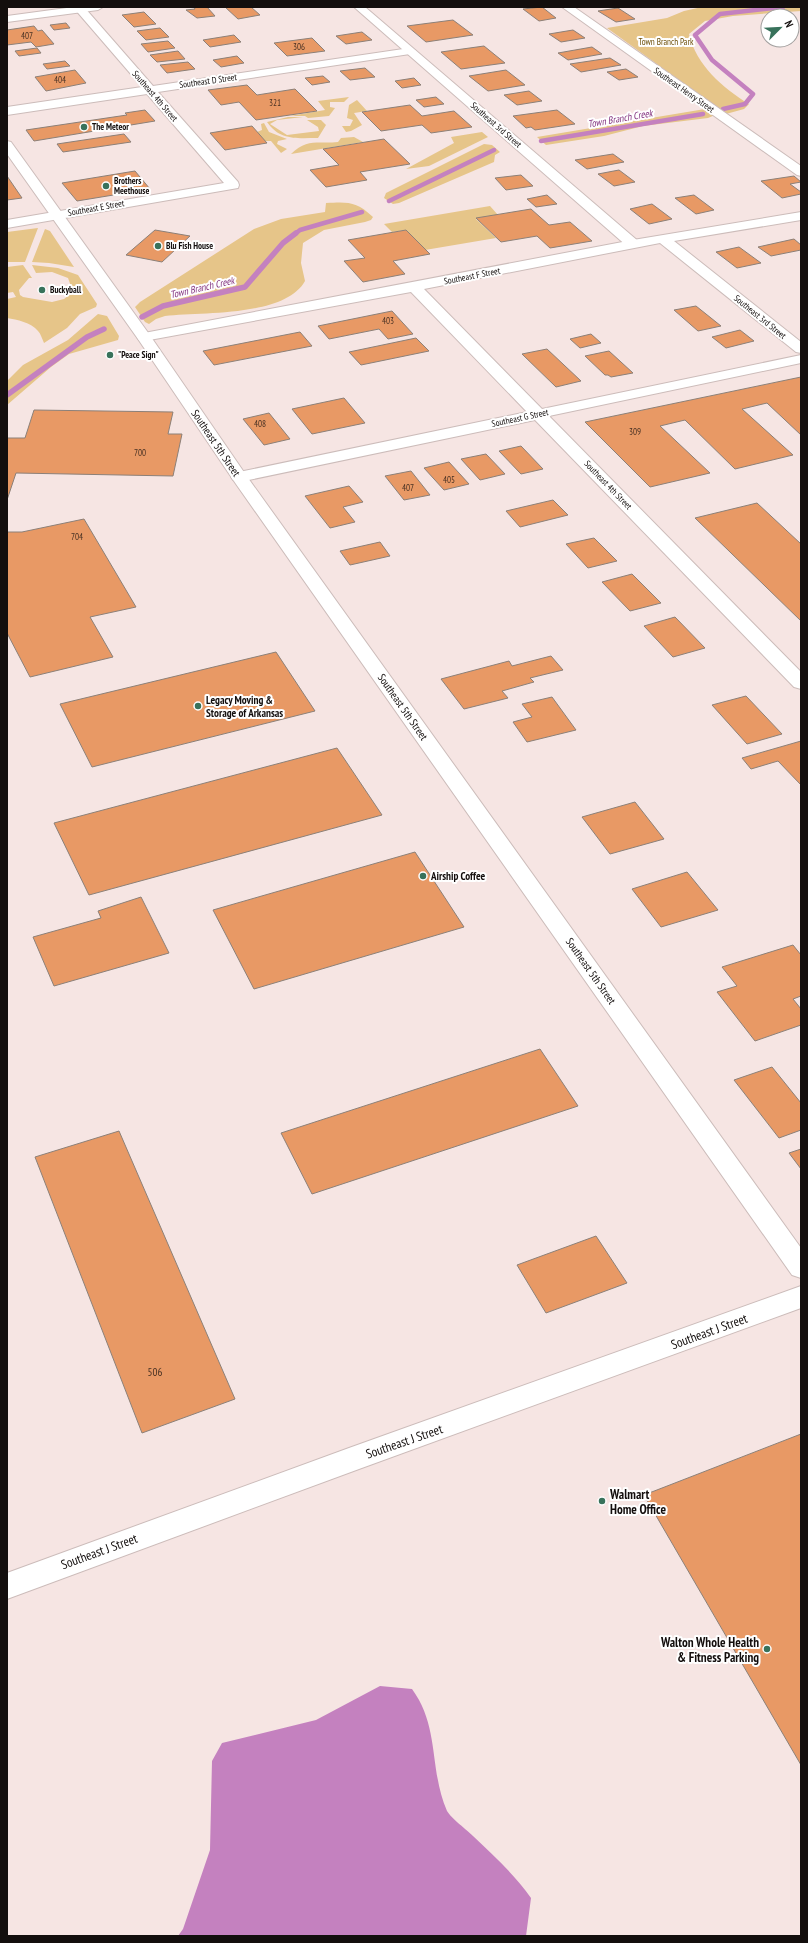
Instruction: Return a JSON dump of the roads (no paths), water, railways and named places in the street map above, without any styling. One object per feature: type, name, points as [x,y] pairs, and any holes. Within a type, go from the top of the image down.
[{"type":"street","points":[[7,19],[79,8],[98,7]]},
{"type":"street","name":"Southeast 3rd Street","points":[[359,7],[633,244]]},
{"type":"street","name":"Southeast Henry Street","points":[[567,7],[801,172]]},
{"type":"street","name":"Southeast 4th Street","points":[[79,8],[233,185]]},
{"type":"street","name":"Southeast D Street","points":[[7,111],[410,51]]},
{"type":"street","name":"Southeast 5th Street","points":[[7,145],[58,214],[144,337],[239,477],[801,1268]]},
{"type":"street","name":"Southeast E Street","points":[[7,224],[233,185]]},
{"type":"street","name":"Southeast F Street","points":[[144,337],[414,287],[633,244],[801,216]]},
{"type":"street","name":"Southeast 3rd Street","points":[[663,239],[801,349]]},
{"type":"street","name":"Southeast 4th Street","points":[[414,287],[801,683]]},
{"type":"street","name":"Southeast G Street","points":[[239,477],[801,359]]},
{"type":"street","name":"Southeast J Street","points":[[7,1586],[282,1484],[801,1297]]},
{"type":"waterway","name":"Town Branch Creek","points":[[723,109],[745,104],[753,94],[712,60],[695,35],[720,14],[783,7]]},
{"type":"waterway","name":"Town Branch Creek","points":[[541,141],[703,114]]},
{"type":"waterway","name":"Town Branch Creek","points":[[389,201],[494,150]]},
{"type":"waterway","name":"Town Branch Creek","points":[[295,234],[300,230],[362,212]]},
{"type":"waterway","name":"Town Branch Creek","points":[[142,317],[163,306],[245,287],[283,243],[296,233]]},
{"type":"waterway","name":"Town Branch Creek","points":[[7,395],[87,337],[104,329]]},
{"type":"place","name":"The Meteor","points":[[84,127]]},
{"type":"place","name":"Brothers Meethouse","points":[[106,186]]},
{"type":"place","name":"Blu Fish House","points":[[158,246]]},
{"type":"place","name":"Buckyball","points":[[42,290]]},
{"type":"place","name":"\"Peace Sign\"","points":[[110,355]]},
{"type":"place","name":"Legacy Moving & Storage of Arkansas","points":[[198,706]]},
{"type":"place","name":"Airship Coffee","points":[[423,876]]},
{"type":"place","name":"Walmart Home Office","points":[[602,1501]]},
{"type":"place","name":"Walton Whole Health & Fitness Parking","points":[[767,1649]]},
{"type":"park label","name":"Town Branch Park","points":[[666,42]]}]
